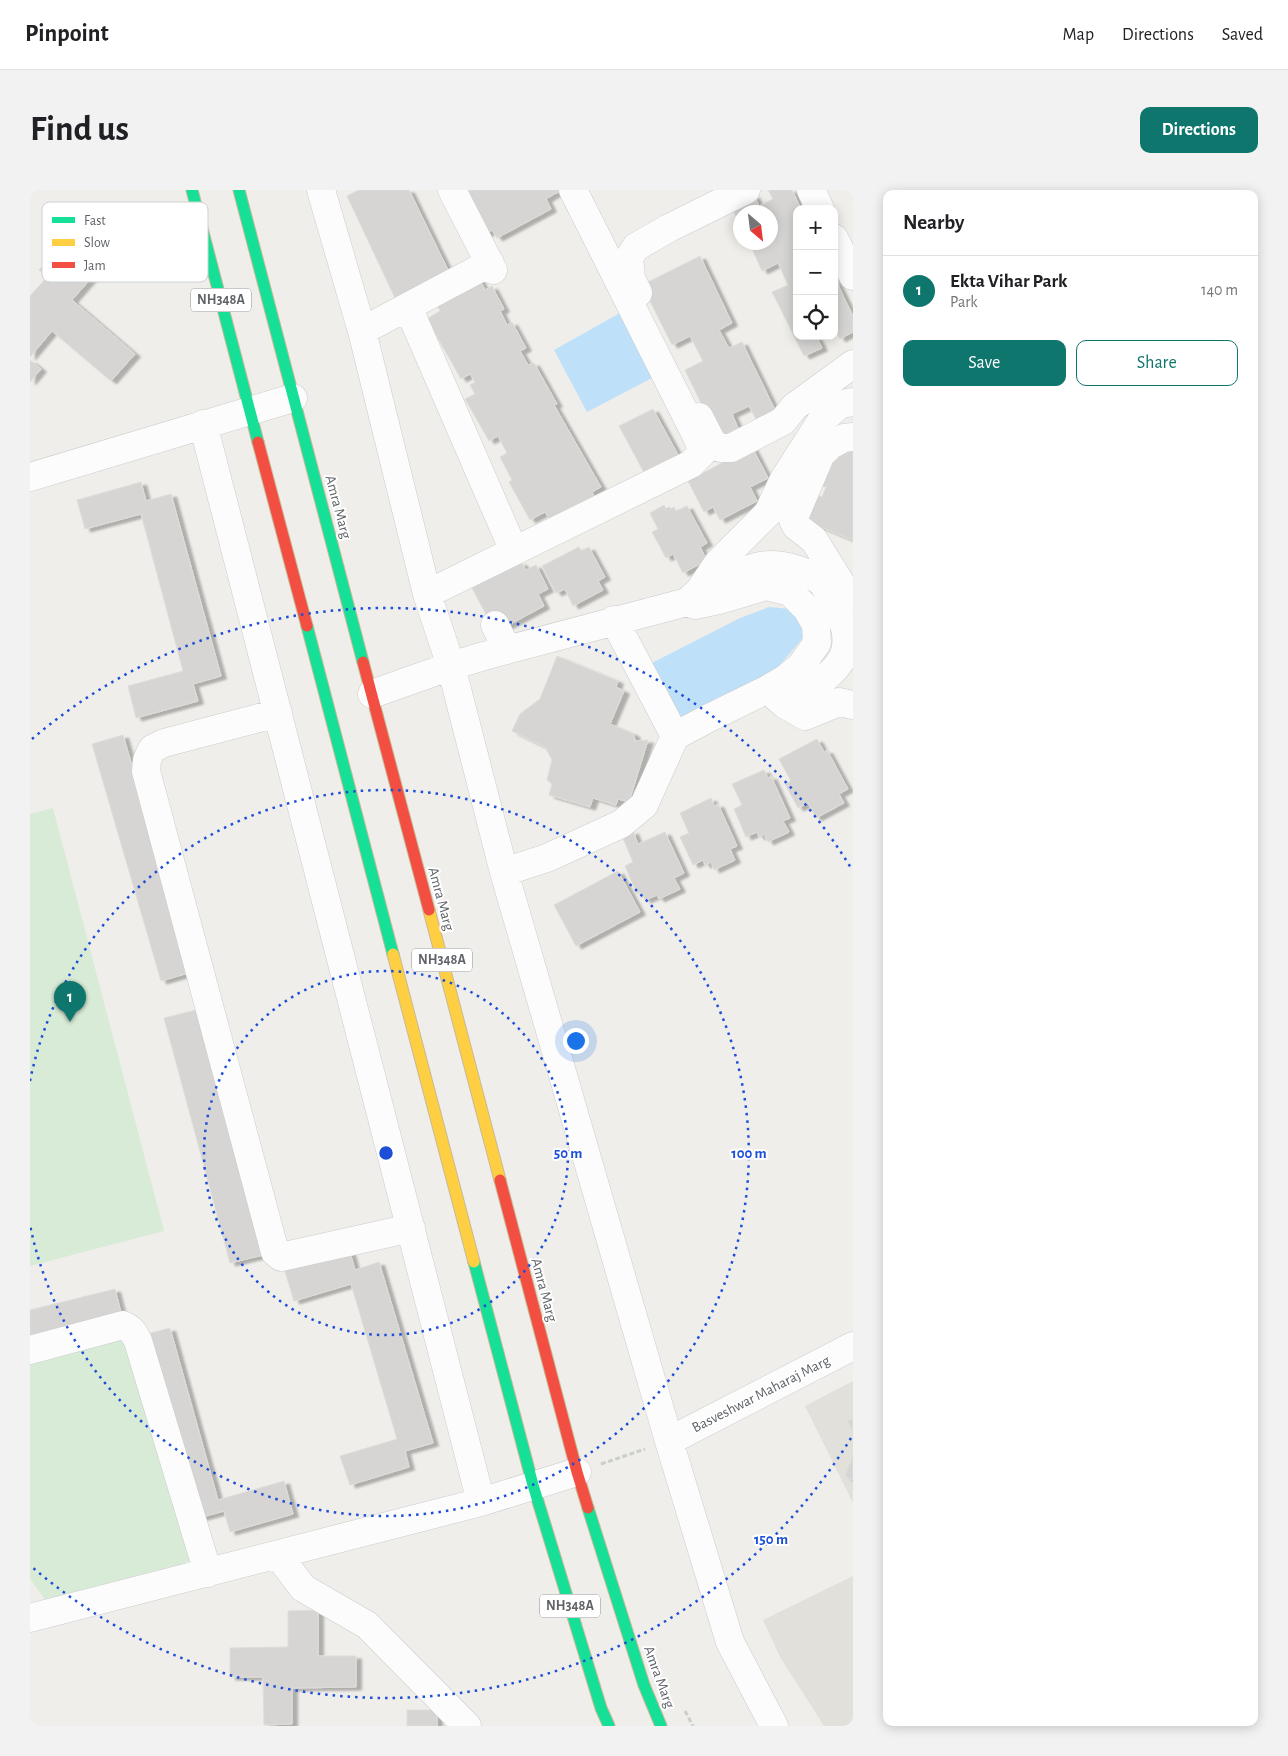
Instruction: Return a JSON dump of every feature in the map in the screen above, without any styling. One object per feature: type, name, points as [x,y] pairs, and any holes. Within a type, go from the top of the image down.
[{"type":"highway","name":"Amra Marg","points":[[242,192],[293,398],[577,1472],[644,1685],[661,1726]]},
{"type":"highway","name":"NH348A","points":[[208,250],[533,1485],[601,1708],[609,1726]]},
{"type":"street","points":[[321,190],[362,331],[427,594],[451,666],[504,872],[669,1441],[730,1642],[774,1726]]},
{"type":"street","points":[[362,331],[492,267],[452,190]]},
{"type":"street","points":[[427,594],[692,464],[702,453],[699,440],[574,190]]},
{"type":"street","points":[[746,190],[669,228],[636,248],[629,258],[631,278],[712,442],[720,448],[731,448],[783,421],[794,407],[853,364]]},
{"type":"street","points":[[811,190],[818,205]]},
{"type":"street","points":[[838,246],[853,276]]},
{"type":"street","points":[[408,307],[514,551]]},
{"type":"street","points":[[30,477],[293,398]]},
{"type":"street","points":[[693,596],[718,563],[768,513],[784,479],[821,421],[840,404],[853,402]]},
{"type":"street","points":[[203,424],[481,1502]]},
{"type":"street","points":[[504,872],[547,858],[621,824],[644,805],[675,736],[709,718],[776,697],[804,694],[826,677],[842,658],[846,643],[844,622],[847,599],[814,540],[796,526],[793,520],[821,454],[837,441],[853,437]]},
{"type":"street","points":[[372,694],[451,666],[693,596],[750,569],[770,565],[803,570],[847,599]]},
{"type":"street","points":[[693,596],[695,604],[719,600],[766,586],[790,592],[807,609],[816,625],[817,643],[776,697]]},
{"type":"street","points":[[614,620],[675,736]]},
{"type":"street","points":[[495,625],[507,650]]},
{"type":"street","points":[[776,697],[806,716],[839,702],[853,705]]},
{"type":"street","points":[[278,713],[164,743],[152,749],[147,760],[146,771],[275,1252],[281,1257],[411,1228]]},
{"type":"street","points":[[30,1350],[123,1325],[134,1333],[208,1573]]},
{"type":"street","name":"Basveshwar Maharaj Marg","points":[[669,1441],[853,1346]]},
{"type":"street","points":[[34,1611],[208,1573],[481,1502],[577,1472]]},
{"type":"street","points":[[278,1555],[303,1588],[367,1625],[467,1726]]},
{"type":"path","points":[[577,1472],[669,1441]]},
{"type":"shaded area","points":[[853,1381],[853,1503],[805,1406]]},
{"type":"shaded area","points":[[853,1576],[853,1726],[824,1726],[780,1657],[763,1620]]},
{"type":"green space","points":[[53,808],[164,1231],[30,1266],[30,814]]},
{"type":"green space","points":[[125,1333],[196,1560],[47,1602],[30,1579],[30,1357]]},
{"type":"water","points":[[620,313],[652,378],[587,412],[554,350]]},
{"type":"water","points":[[769,607],[790,609],[802,621],[804,636],[777,669],[680,718],[652,663],[740,618]]},
{"type":"building","points":[[359,190],[409,190],[449,272],[395,298],[347,196]]},
{"type":"building","points":[[467,190],[561,190],[546,199],[551,209],[497,238],[492,230],[481,237]]},
{"type":"building","points":[[768,190],[792,190],[799,205],[793,205],[793,334],[772,292],[788,285],[778,263],[762,271],[753,250],[778,250],[778,205],[761,205],[773,199]]},
{"type":"building","points":[[754,195],[759,205],[733,205]]},
{"type":"building","points":[[700,256],[732,323],[719,330],[729,348],[742,342],[775,410],[756,419],[749,406],[732,414],[738,428],[718,438],[685,370],[703,361],[690,336],[672,345],[642,285]]},
{"type":"building","points":[[478,277],[485,290],[492,286],[504,309],[500,311],[507,325],[512,322],[526,348],[520,351],[528,365],[534,363],[557,404],[554,405],[601,487],[592,492],[596,501],[553,525],[545,512],[530,520],[509,482],[512,480],[500,457],[507,453],[498,436],[489,441],[465,399],[475,394],[470,385],[475,382],[470,374],[461,379],[427,319],[440,311],[435,301]]},
{"type":"building","points":[[43,282],[88,282],[72,300],[135,354],[111,381],[52,331],[30,357],[30,296]]},
{"type":"building","points":[[838,285],[853,316],[853,332],[840,339],[838,335]]},
{"type":"building","points":[[796,340],[818,340],[822,348],[804,356]]},
{"type":"building","points":[[30,360],[41,369],[30,382]]},
{"type":"building","points":[[653,409],[682,462],[648,480],[619,426]]},
{"type":"building","points":[[840,445],[853,450],[853,540],[811,523],[799,525],[811,493],[822,497],[827,485],[816,481]]},
{"type":"building","points":[[752,447],[768,478],[750,487],[757,501],[720,520],[713,507],[704,512],[688,481]]},
{"type":"building","points":[[141,482],[146,501],[171,494],[221,676],[193,684],[198,701],[136,718],[128,686],[183,671],[141,514],[85,529],[77,500]]},
{"type":"building","points":[[664,505],[667,511],[674,507],[676,511],[687,506],[707,543],[700,547],[707,560],[683,573],[673,554],[666,558],[652,532],[658,529],[650,513]]},
{"type":"building","points":[[579,547],[581,551],[589,547],[605,577],[598,581],[603,590],[573,606],[565,589],[556,593],[542,566]]},
{"type":"building","points":[[521,562],[526,570],[536,565],[548,589],[538,594],[544,606],[503,628],[489,620],[472,588]]},
{"type":"building","points":[[557,656],[618,681],[616,687],[624,691],[610,724],[634,734],[635,741],[648,740],[629,802],[618,799],[616,805],[593,798],[590,807],[549,795],[552,784],[547,780],[552,760],[545,747],[512,731],[520,714],[540,699]]},
{"type":"building","points":[[123,735],[192,972],[161,981],[92,744]]},
{"type":"building","points":[[817,739],[824,752],[827,750],[848,789],[839,794],[844,803],[816,818],[808,803],[798,808],[785,784],[791,781],[779,759]]},
{"type":"building","points":[[764,770],[768,778],[771,776],[790,818],[783,821],[789,832],[768,842],[764,834],[759,837],[757,832],[746,837],[734,809],[742,805],[732,784]]},
{"type":"building","points":[[711,798],[714,806],[718,804],[737,846],[730,849],[735,860],[714,870],[711,862],[705,865],[703,860],[693,865],[680,837],[689,833],[680,813]]},
{"type":"building","points":[[633,831],[638,844],[665,832],[684,873],[674,878],[680,889],[659,899],[657,895],[645,900],[641,892],[637,894],[625,866],[633,862],[622,836]]},
{"type":"building","points":[[618,871],[640,912],[576,946],[554,905]]},
{"type":"building","points":[[196,1010],[263,1255],[230,1263],[164,1018]]},
{"type":"building","points":[[348,1245],[355,1270],[379,1262],[433,1443],[405,1451],[409,1467],[350,1485],[340,1456],[397,1439],[351,1284],[294,1301],[283,1265]]},
{"type":"building","points":[[115,1289],[122,1317],[30,1341],[30,1310]]},
{"type":"building","points":[[170,1328],[218,1500],[284,1481],[293,1514],[230,1532],[224,1511],[195,1519],[143,1335]]},
{"type":"building","points":[[853,1419],[853,1431],[847,1421]]},
{"type":"building","points":[[853,1456],[853,1480],[845,1476]]},
{"type":"building","points":[[318,1610],[318,1656],[356,1656],[356,1687],[292,1688],[292,1724],[264,1725],[263,1677],[230,1677],[230,1648],[288,1647],[288,1611]]},
{"type":"building","points":[[407,1710],[437,1710],[437,1726],[407,1726]]},
{"type":"traffic: fast","points":[[192,190],[195,202]]},
{"type":"traffic: fast","points":[[239,190],[363,662]]},
{"type":"traffic: fast","points":[[208,251],[258,442]]},
{"type":"traffic: fast","points":[[307,626],[393,954]]},
{"type":"traffic: fast","points":[[474,1262],[533,1485],[601,1708],[609,1726]]},
{"type":"traffic: fast","points":[[588,1508],[644,1685],[661,1726]]},
{"type":"traffic: slow","points":[[429,910],[500,1180]]},
{"type":"traffic: slow","points":[[393,954],[474,1262]]},
{"type":"traffic: jam","points":[[258,442],[307,626]]},
{"type":"traffic: jam","points":[[363,662],[429,910]]},
{"type":"traffic: jam","points":[[500,1180],[588,1508]]},
{"type":"place","name":"Ekta Vihar Park","points":[[70,1022]]}]
